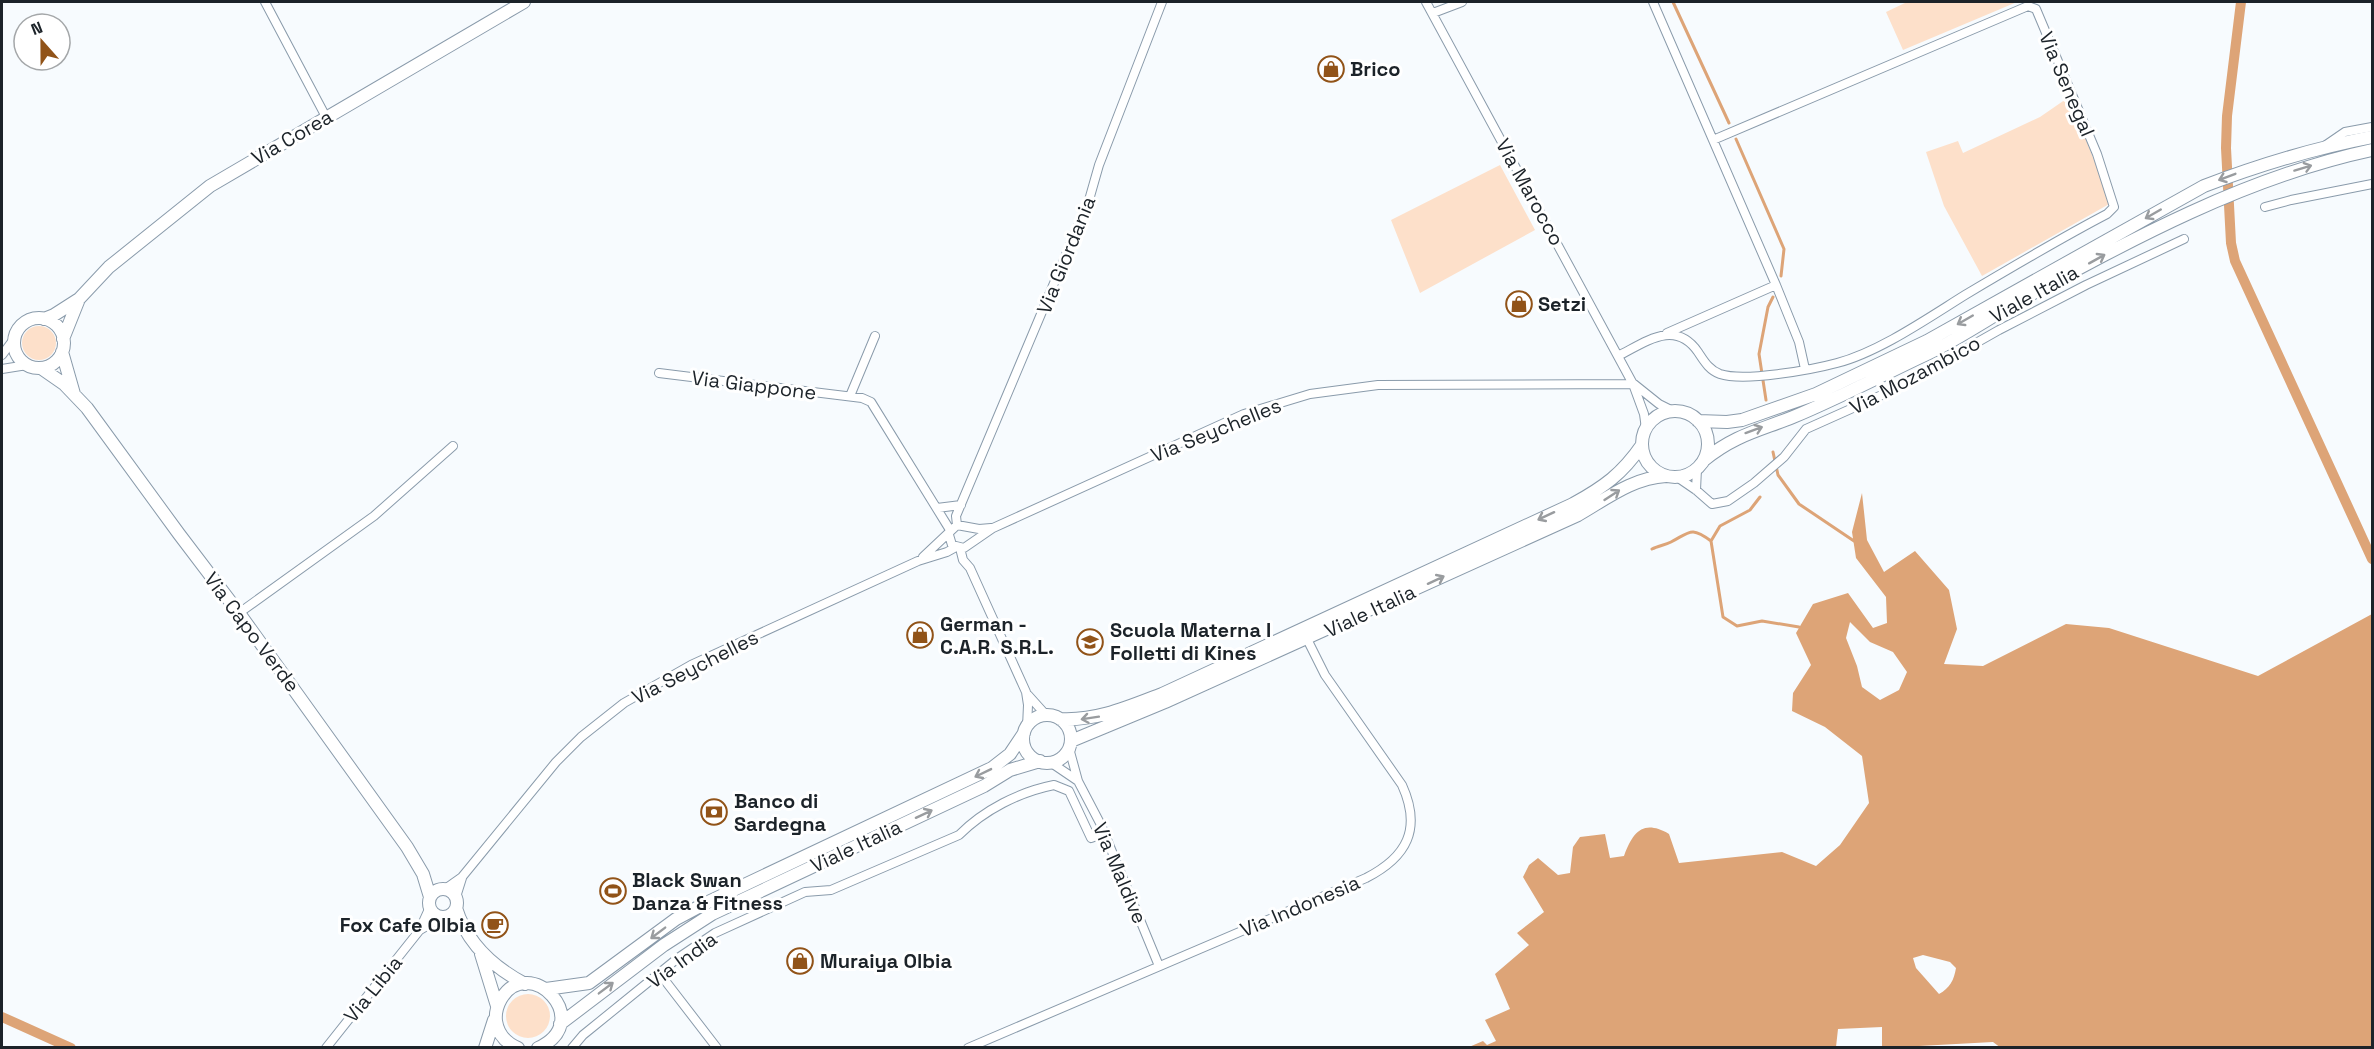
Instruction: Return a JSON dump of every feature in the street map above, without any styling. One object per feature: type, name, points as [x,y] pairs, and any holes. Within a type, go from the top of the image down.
[{"type":"main road","name":"Via Corea","points":[[79,298],[109,267],[210,186],[524,2]]},
{"type":"main road","name":"Viale Italia","points":[[1698,421],[1742,420],[1816,394],[1927,341],[2204,186],[2249,168],[2321,148],[2373,137]]},
{"type":"main road","name":"Viale Italia","points":[[1701,464],[1720,447],[1742,435],[1793,417],[1932,351],[2136,238],[2248,188],[2327,160],[2373,150]]},
{"type":"main road","points":[[79,298],[63,345],[54,363],[41,368],[27,365],[16,354],[14,339],[22,324],[54,315],[79,298]]},
{"type":"main road","points":[[44,319],[56,325],[74,395]]},
{"type":"main road","name":"Via Capo Verde","points":[[41,368],[64,384],[87,408],[178,534],[239,613],[407,847],[423,874],[430,903]]},
{"type":"main road","points":[[1673,411],[1691,415],[1698,421],[1705,429],[1708,439],[1708,450],[1701,464],[1688,475],[1671,477],[1656,471],[1649,464],[1642,445],[1646,429],[1657,417],[1673,411]]},
{"type":"main road","name":"Viale Italia","points":[[1060,718],[1086,719],[1108,715],[1162,694],[1563,508],[1612,481],[1642,445]]},
{"type":"main road","name":"Viale Italia","points":[[1070,745],[1578,515],[1625,486],[1638,481],[1671,477]]},
{"type":"main road","points":[[1046,715],[1060,718],[1068,727],[1070,745],[1063,756],[1045,762],[1027,750],[1026,730],[1036,718],[1046,715]]},
{"type":"main road","name":"Viale Italia","points":[[546,989],[589,983],[676,919],[704,904],[992,768],[1010,754],[1026,730]]},
{"type":"main road","name":"Viale Italia","points":[[538,1047],[548,1043],[556,1034],[560,1024],[664,945],[712,914],[984,786],[1010,770],[1045,762]]},
{"type":"main road","name":"Via Capo Verde","points":[[423,874],[443,889]]},
{"type":"main road","points":[[463,929],[456,902],[443,889],[436,890],[430,903],[433,913],[463,929],[481,953],[506,973],[525,984]]},
{"type":"main road","points":[[444,917],[456,902]]},
{"type":"main road","points":[[481,953],[492,984],[497,1028],[504,1039],[518,1047]]},
{"type":"main road","points":[[485,1047],[504,994],[514,987],[536,984],[546,989],[556,998],[561,1011],[560,1024]]},
{"type":"street","points":[[265,2],[326,117]]},
{"type":"street","name":"Via Giordania","points":[[964,546],[972,534],[958,529],[956,516],[1089,200],[1099,165],[1162,2]]},
{"type":"street","name":"Via Marocco","points":[[1426,2],[1633,384],[1644,414],[1646,429]]},
{"type":"street","points":[[1432,13],[1462,2]]},
{"type":"street","points":[[1653,2],[1776,285],[1799,342],[1805,369]]},
{"type":"street","name":"Via Senegal","points":[[1662,335],[1678,335],[1687,340],[1706,365],[1717,373],[1731,377],[1762,375],[1836,364],[1877,346],[2108,214],[2114,207],[2097,154],[2037,9],[2028,6],[1713,140]]},
{"type":"street","points":[[2321,148],[2345,132],[2373,128]]},
{"type":"street","points":[[2265,207],[2373,184]]},
{"type":"street","name":"Via Mozambico","points":[[1671,477],[1696,490],[1712,504],[1728,501],[1780,461],[1806,429],[1893,390],[1999,330],[2184,239]]},
{"type":"street","points":[[1618,356],[1776,285]]},
{"type":"street","points":[[850,396],[875,336]]},
{"type":"street","points":[[2,356],[14,339]]},
{"type":"street","points":[[2,369],[27,365]]},
{"type":"street","name":"Via Giappone","points":[[659,373],[850,396],[872,402],[938,508],[958,529],[950,542],[964,546]]},
{"type":"street","name":"Via Marocco","points":[[1633,384],[1659,404],[1673,411]]},
{"type":"street","name":"Via Seychelles","points":[[443,889],[462,877],[556,762],[588,731],[624,703],[691,665],[918,561],[964,546],[993,528],[1244,414],[1310,394],[1378,385],[1633,384]]},
{"type":"street","points":[[239,613],[374,516],[453,446]]},
{"type":"street","points":[[1696,490],[1701,464]]},
{"type":"street","points":[[938,508],[961,505]]},
{"type":"street","name":"Via Seychelles","points":[[918,561],[958,529],[993,528]]},
{"type":"street","points":[[964,546],[963,560],[970,568],[1026,692],[1028,705],[1026,730]]},
{"type":"street","name":"Via Indonesia","points":[[968,1047],[1366,878],[1393,861],[1404,848],[1409,836],[1412,813],[1402,785],[1325,675],[1307,639]]},
{"type":"street","points":[[1026,692],[1046,715]]},
{"type":"street","name":"Via Maldive","points":[[1070,745],[1078,781],[1104,833],[1159,966]]},
{"type":"street","name":"Via Maldive","points":[[1045,762],[1078,781]]},
{"type":"street","name":"Via India","points":[[572,1047],[583,1035],[686,953],[715,933],[805,892],[831,890],[959,835],[972,822],[1028,792],[1054,785],[1068,791],[1091,838],[1104,833]]},
{"type":"street","name":"Via Seychelles","points":[[456,902],[462,877]]},
{"type":"street","name":"Via Libia","points":[[326,1047],[419,931],[430,903]]},
{"type":"street","name":"Via Libia","points":[[419,931],[444,917]]},
{"type":"street","points":[[660,974],[717,1047]]},
{"type":"shaded area","points":[[1907,2],[2017,2],[1903,50],[1886,12]]},
{"type":"shaded area","points":[[2069,97],[2111,203],[1982,276],[1944,206],[1926,152],[1958,141],[1963,153],[2040,117]]},
{"type":"shaded area","points":[[1500,165],[1535,230],[1420,293],[1391,220]]},
{"type":"shaded area","points":[[39,326],[51,331],[56,343],[51,355],[39,360],[27,355],[22,343],[27,331]]},
{"type":"shaded area","points":[[1862,493],[1867,540],[1884,572],[1915,551],[1949,590],[1957,629],[1944,664],[1983,666],[2066,624],[2109,628],[2258,676],[2372,614],[2372,1047],[2001,1048],[1993,1042],[1882,1048],[1882,1027],[1838,1029],[1836,1047],[1469,1047],[1483,1041],[1487,1045],[1496,1041],[1485,1020],[1510,1009],[1495,974],[1529,945],[1517,933],[1544,912],[1523,877],[1529,865],[1538,858],[1558,875],[1570,873],[1573,847],[1580,837],[1605,834],[1610,858],[1624,856],[1631,840],[1640,830],[1646,828],[1669,834],[1679,863],[1782,852],[1816,866],[1840,845],[1869,803],[1862,756],[1825,727],[1792,711],[1793,693],[1811,665],[1796,633],[1813,604],[1848,593],[1873,628],[1887,623],[1886,597],[1856,558],[1852,532]],"holes":[[[1850,622],[1870,642],[1893,652],[1907,672],[1899,690],[1880,700],[1862,687],[1846,638]],[[1923,955],[1950,962],[1956,968],[1951,983],[1939,994],[1916,968],[1913,958]]]},
{"type":"shaded area","points":[[528,994],[537,995],[544,1000],[549,1007],[549,1025],[544,1032],[537,1037],[528,1038],[519,1037],[512,1032],[507,1025],[506,1016],[507,1007],[512,1000],[519,995]]},
{"type":"waterway","points":[[1673,2],[1729,123]]},
{"type":"waterway","points":[[2241,2],[2227,116],[2226,148],[2231,243],[2235,261],[2372,559]]},
{"type":"waterway","points":[[1736,139],[1784,249],[1781,276]]},
{"type":"waterway","points":[[1766,400],[1759,354],[1768,307],[1773,297]]},
{"type":"waterway","points":[[1773,452],[1778,475],[1799,504],[1854,541]]},
{"type":"waterway","points":[[1760,497],[1750,510],[1720,526],[1711,541],[1723,617],[1737,626],[1762,621],[1799,627]]},
{"type":"waterway","points":[[1652,549],[1691,532],[1699,533],[1711,541]]},
{"type":"waterway","points":[[2,1017],[71,1048]]},
{"type":"place","name":"Brico","points":[[1331,69]]},
{"type":"place","name":"Setzi","points":[[1519,304]]},
{"type":"place","name":"German - C.A.R. S.R.L.","points":[[920,635]]},
{"type":"place","name":"Scuola Materna I Folletti di Kines","points":[[1090,642]]},
{"type":"place","name":"Banco di Sardegna","points":[[714,812]]},
{"type":"place","name":"Black Swan Danza & Fitness","points":[[613,891]]},
{"type":"place","name":"Fox Cafe Olbia","points":[[495,925]]},
{"type":"place","name":"Muraiya Olbia","points":[[800,961]]}]
